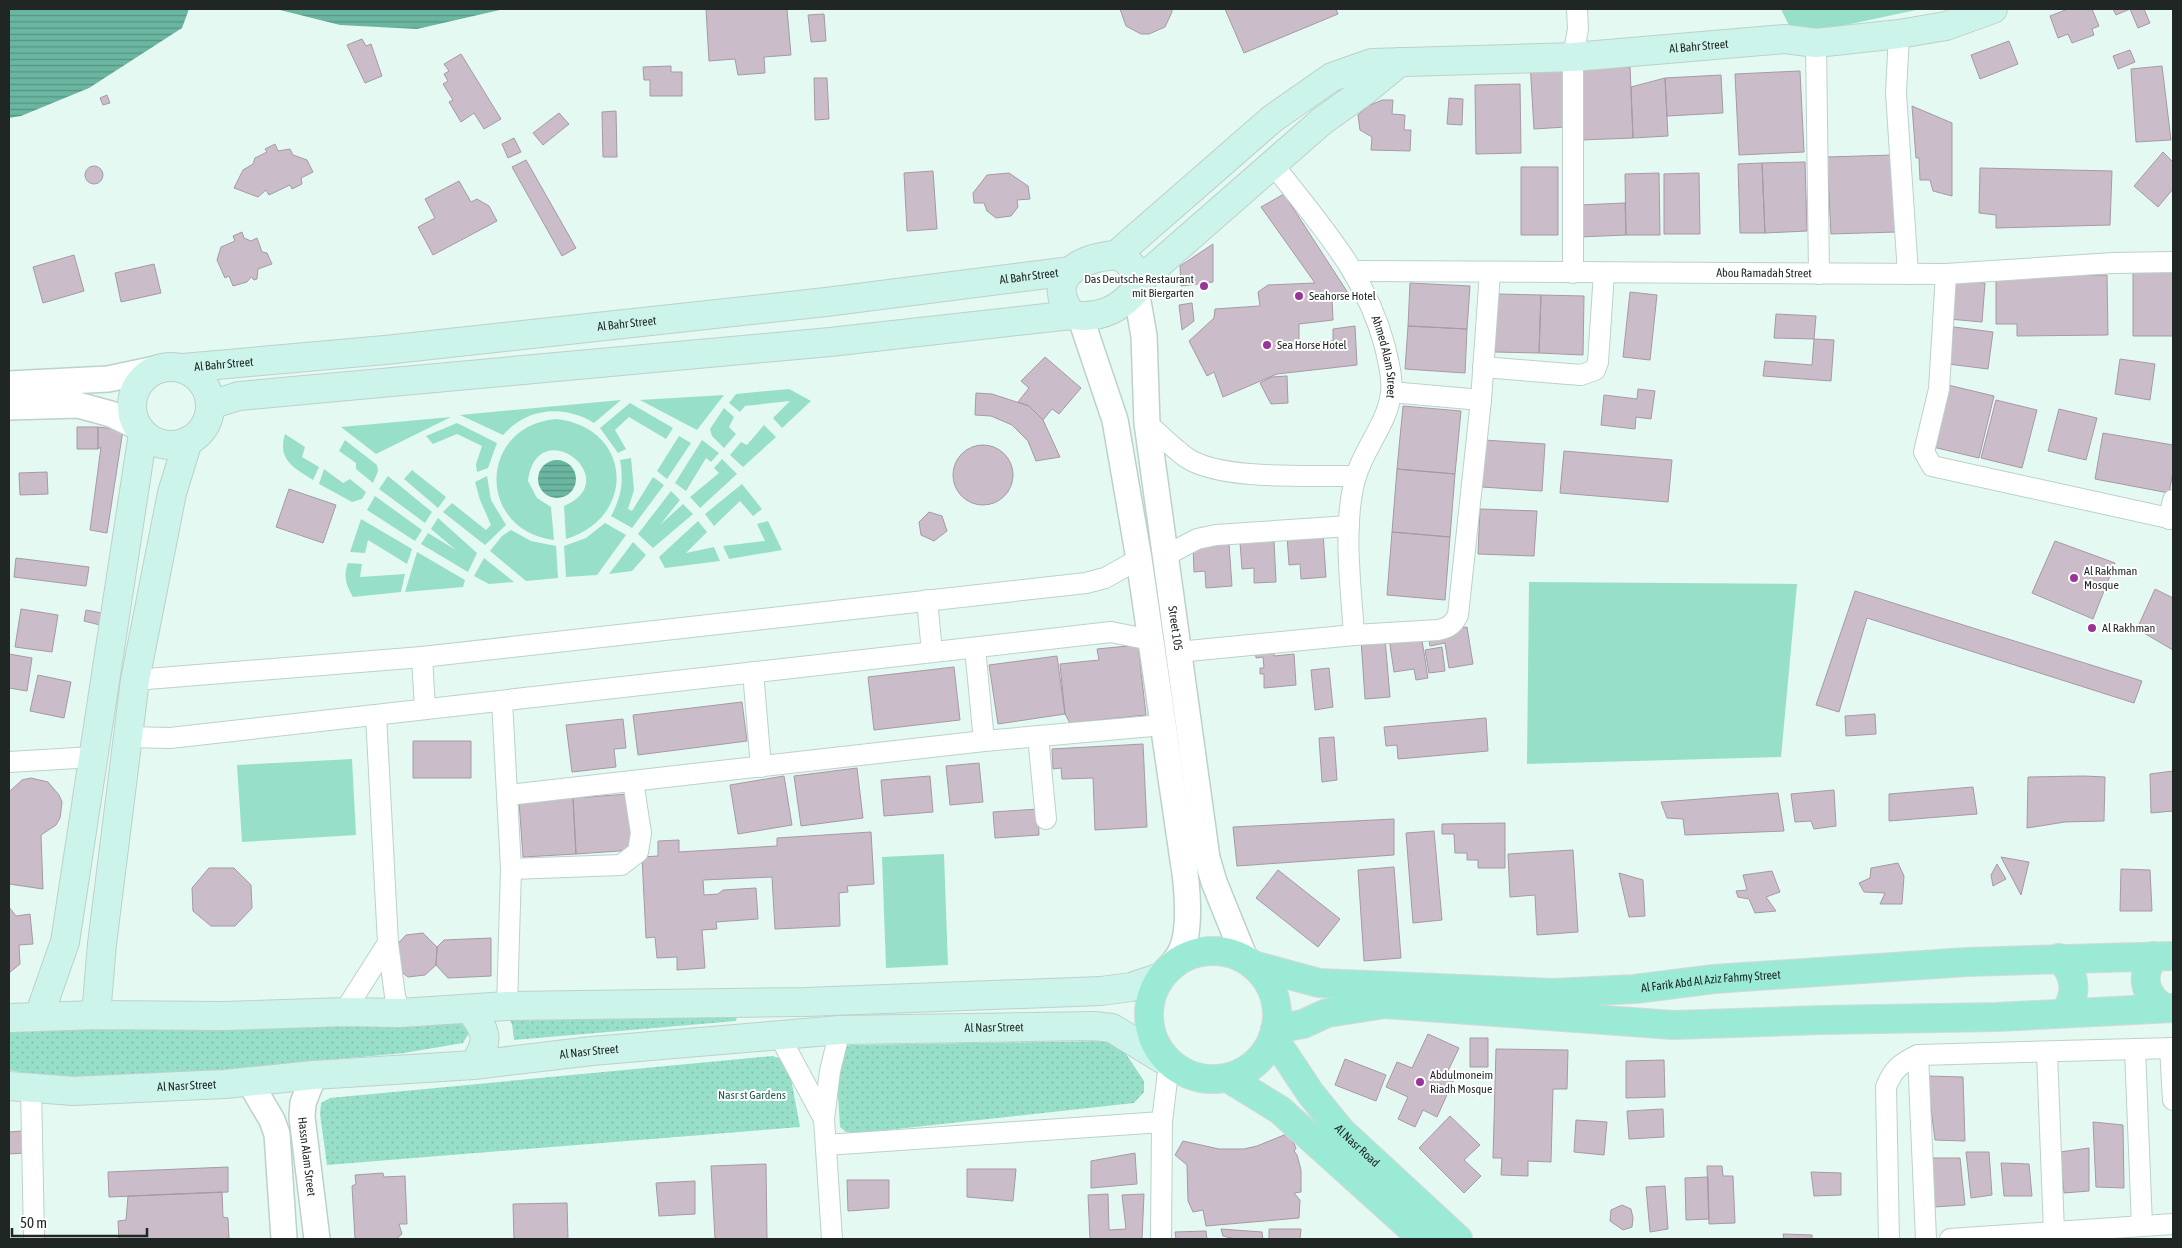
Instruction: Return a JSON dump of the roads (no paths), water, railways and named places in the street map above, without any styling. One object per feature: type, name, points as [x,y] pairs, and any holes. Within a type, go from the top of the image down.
[{"type":"main road","name":"Al Bahr Street","points":[[1116,255],[1272,119],[1332,77],[1372,63],[1573,57],[1785,39],[1816,43],[1899,34],[1946,26],[1970,15],[1993,9]]},
{"type":"main road","points":[[210,405],[239,396],[393,380],[830,342],[1076,316],[1093,316],[1112,310],[1128,300],[1137,287],[1322,121],[1367,89],[1400,62]]},
{"type":"main road","points":[[1076,316],[1061,296],[1061,286],[1064,277],[1092,259],[1116,255],[1132,265],[1137,287]]},
{"type":"main road","name":"Al Bahr Street","points":[[171,368],[385,350],[826,302],[1071,271]]},
{"type":"main road","points":[[826,302],[830,342]]},
{"type":"main road","points":[[385,350],[393,380]]},
{"type":"main road","points":[[39,1016],[65,942],[140,430],[132,410],[134,392],[144,377],[171,368],[197,376],[206,389],[210,405],[207,420],[200,432],[188,441],[172,444],[156,442],[140,430]]},
{"type":"main road","points":[[96,1015],[102,944],[135,680],[172,494],[188,441]]},
{"type":"main road","points":[[65,942],[73,951],[80,953],[90,952],[102,944]]},
{"type":"main road","points":[[9,1018],[96,1015],[223,1016],[344,1012],[400,1013],[507,1006],[806,1002],[1101,991],[1131,987],[1164,973],[1187,956],[1209,951],[1232,954],[1249,963],[1266,979],[1275,997],[1277,1017],[1274,1033],[1258,1060],[1244,1071],[1228,1078],[1206,1079],[1185,1073],[1166,1061],[1155,1044],[1149,1022],[1151,998],[1164,973]]},
{"type":"main road","points":[[2164,956],[2145,975],[2145,985],[2149,995],[2169,1008]]},
{"type":"main road","name":"Al Farik Abd Al Aziz Fahmy Street","points":[[1249,963],[1319,983],[1554,994],[1635,989],[1714,979],[2059,958],[2164,956]]},
{"type":"main road","points":[[2059,958],[2072,974],[2074,984],[2071,1004],[2065,1012]]},
{"type":"main road","points":[[1274,1033],[1303,1024],[1327,1013],[1385,1004],[1673,1025],[1997,1017],[2169,1008]]},
{"type":"main road","points":[[470,1009],[483,1029],[486,1044],[474,1065]]},
{"type":"main road","name":"Al Nasr Street","points":[[20,1087],[93,1091],[249,1081],[474,1065],[592,1050],[840,1030],[1094,1026],[1112,1028],[1166,1061]]},
{"type":"main road","name":"Al Nasr Road","points":[[1274,1033],[1320,1106],[1341,1131],[1458,1239]]},
{"type":"main road","name":"Al Nasr Road","points":[[1228,1078],[1280,1110],[1423,1239]]},
{"type":"street","points":[[1573,272],[1573,57],[1578,28],[1577,9]]},
{"type":"street","points":[[1899,34],[1896,92],[1908,274]]},
{"type":"street","points":[[1816,43],[1819,274]]},
{"type":"street","name":"Ahmed Alam Street","points":[[1273,164],[1354,271],[1365,291],[1383,340],[1390,366],[1392,392],[1386,418],[1356,476],[1349,526],[1354,635]]},
{"type":"street","name":"Abou Ramadah Street","points":[[1354,271],[1946,274],[2113,263],[2173,262]]},
{"type":"street","points":[[1178,652],[1354,635],[1438,630],[1447,628],[1458,615],[1481,400],[1490,272]]},
{"type":"street","points":[[1483,367],[1581,375],[1594,370],[1598,362],[1604,273]]},
{"type":"street","points":[[1946,274],[1939,389],[1924,452],[1932,466],[2172,513]]},
{"type":"street","name":"Street 105","points":[[1137,287],[1144,336],[1147,423],[1207,858],[1214,882],[1249,963]]},
{"type":"street","name":"Street 105","points":[[1076,316],[1115,420],[1152,640],[1188,891],[1187,921],[1181,952],[1164,973]]},
{"type":"street","name":"Al Bahr Street","points":[[9,384],[82,381],[171,368]]},
{"type":"street","points":[[78,405],[82,381]]},
{"type":"street","points":[[1392,392],[1481,400]]},
{"type":"street","points":[[9,407],[78,405],[111,414],[140,430]]},
{"type":"street","points":[[1147,423],[1188,458],[1212,469],[1237,473],[1356,476]]},
{"type":"street","points":[[1165,556],[1197,539],[1216,534],[1349,526]]},
{"type":"street","points":[[135,680],[422,657],[1086,583],[1105,578],[1139,559]]},
{"type":"street","points":[[927,600],[932,652]]},
{"type":"street","points":[[128,737],[170,738],[1110,632],[1152,640]]},
{"type":"street","points":[[975,648],[984,741]]},
{"type":"street","points":[[422,657],[425,709]]},
{"type":"street","points":[[754,672],[761,767]]},
{"type":"street","points":[[502,700],[511,870],[507,1006]]},
{"type":"street","points":[[376,715],[388,943],[395,996],[400,1013]]},
{"type":"street","points":[[508,795],[984,741],[1164,725]]},
{"type":"street","points":[[1038,736],[1046,819]]},
{"type":"street","points":[[9,762],[93,757]]},
{"type":"street","points":[[511,870],[621,865],[638,852],[641,833],[633,781]]},
{"type":"street","points":[[344,1012],[388,943]]},
{"type":"street","points":[[832,1239],[824,1119],[830,1071],[840,1030]]},
{"type":"street","points":[[779,1035],[824,1119]]},
{"type":"street","points":[[1889,1239],[1886,1087],[1891,1075],[1901,1063],[1918,1055],[2172,1048],[2173,1100]]},
{"type":"street","points":[[2135,1049],[2142,1226]]},
{"type":"street","points":[[2046,1052],[2054,1232]]},
{"type":"street","points":[[1918,1055],[1926,1239]]},
{"type":"street","points":[[1161,1239],[1162,1122],[1166,1061]]},
{"type":"street","name":"Hassn Alam Street","points":[[314,1075],[302,1103],[302,1117],[316,1239]]},
{"type":"street","points":[[249,1081],[272,1120],[277,1134],[284,1239]]},
{"type":"street","points":[[20,1087],[34,1239]]},
{"type":"street","points":[[826,1145],[1162,1122]]},
{"type":"street","points":[[1950,1239],[1992,1238],[2173,1224]]},
{"type":"place","name":"Das Deutsche Restaurant mit Biergarten","points":[[1204,286]]},
{"type":"place","name":"Seahorse Hotel","points":[[1299,296]]},
{"type":"place","name":"Sea Horse Hotel","points":[[1267,345]]},
{"type":"place","name":"Al Rakhman Mosque","points":[[2074,578]]},
{"type":"place","name":"Al Rakhman","points":[[2092,628]]},
{"type":"place","name":"Abdulmoneim Riadh Mosque","points":[[1420,1082]]},
{"type":"park label","name":"Nasr st Gardens","points":[[752,1095]]}]
